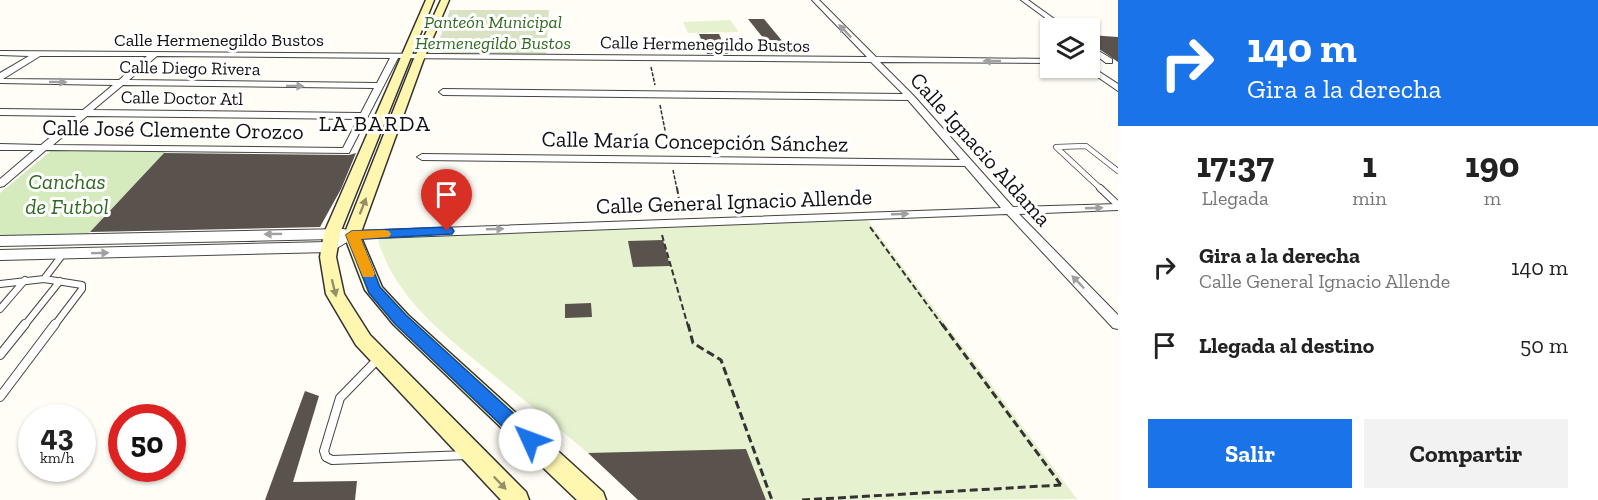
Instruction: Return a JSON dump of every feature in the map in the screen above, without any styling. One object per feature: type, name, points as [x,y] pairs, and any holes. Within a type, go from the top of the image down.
[{"type":"main road","points":[[430,0],[331,240],[328,257],[335,294],[363,340],[517,500]]},
{"type":"main road","points":[[445,0],[406,56],[352,235],[374,290],[401,320],[594,500]]},
{"type":"street","name":"Calle Ignacio Aldama","points":[[815,0],[910,97],[1010,211],[1118,324]]},
{"type":"street","points":[[1024,0],[1049,18]]},
{"type":"street","name":"Calle Hermenegildo Bustos","points":[[0,53],[874,62],[1040,61]]},
{"type":"street","points":[[0,79],[38,54]]},
{"type":"street","points":[[0,184],[87,114],[155,54]]},
{"type":"street","points":[[1100,55],[1108,61],[1100,61]]},
{"type":"street","points":[[363,116],[379,86],[406,56]]},
{"type":"street","points":[[1100,75],[1118,88]]},
{"type":"street","name":"Calle Diego Rivera","points":[[0,79],[122,84],[379,86]]},
{"type":"street","points":[[443,92],[910,97]]},
{"type":"street","name":"Calle Doctor Atl","points":[[0,112],[363,116]]},
{"type":"street","name":"Calle José Clemente Orozco","points":[[0,147],[346,151],[363,116]]},
{"type":"street","name":"Calle María Concepción Sánchez","points":[[422,157],[967,163]]},
{"type":"street","name":"Calle General Ignacio Allende","points":[[352,235],[1118,206]]},
{"type":"street","points":[[0,255],[63,254],[331,240],[352,235]]},
{"type":"street","points":[[0,241],[331,240]]},
{"type":"lane","points":[[1118,171],[1086,146],[1056,147],[1118,206]]},
{"type":"lane","points":[[44,279],[63,254]]},
{"type":"lane","points":[[0,284],[44,279],[82,285],[82,289],[0,397]]},
{"type":"lane","points":[[0,309],[25,280]]},
{"type":"lane","points":[[0,355],[60,281]]},
{"type":"lane","points":[[380,358],[340,398],[324,451],[326,457],[332,460],[474,455]]},
{"type":"path","points":[[649,59],[683,221]]},
{"type":"path","points":[[802,500],[1061,485],[869,225]]},
{"type":"path","points":[[672,232],[661,233],[693,343],[721,360],[772,500]]},
{"type":"green space","name":"Panteón Municipal Hermenegildo Bustos","points":[[450,10],[549,10],[546,55],[445,54],[436,49]]},
{"type":"green space","points":[[730,20],[739,32],[688,33],[683,22]]},
{"type":"green space","name":"Canchas de Futbol","points":[[51,151],[166,151],[85,237],[0,238],[0,193]]},
{"type":"green space","points":[[867,219],[1077,499],[766,500],[615,453],[588,453],[456,345],[423,314],[395,278],[377,236]]},
{"type":"building","points":[[748,19],[764,19],[793,54],[776,54]]},
{"type":"building","points":[[699,34],[719,34],[728,54],[707,54]]},
{"type":"building","points":[[1100,36],[1118,37],[1118,62],[1100,50]]},
{"type":"building","points":[[164,153],[349,155],[356,153],[341,189],[320,227],[90,232]]},
{"type":"building","points":[[663,240],[670,266],[633,267],[628,241]]},
{"type":"building","points":[[591,303],[592,317],[565,318],[565,304]]},
{"type":"building","points":[[305,391],[319,396],[293,482],[357,481],[355,500],[265,500]]},
{"type":"building","points":[[746,449],[766,500],[638,500],[588,453]]},
{"type":"slow traffic","points":[[368,274],[352,235],[384,234]]},
{"type":"district","name":"LA BARDA","points":[[375,123]]},
{"type":"route","points":[[447,231],[352,235],[374,290],[401,320],[530,440]]}]
